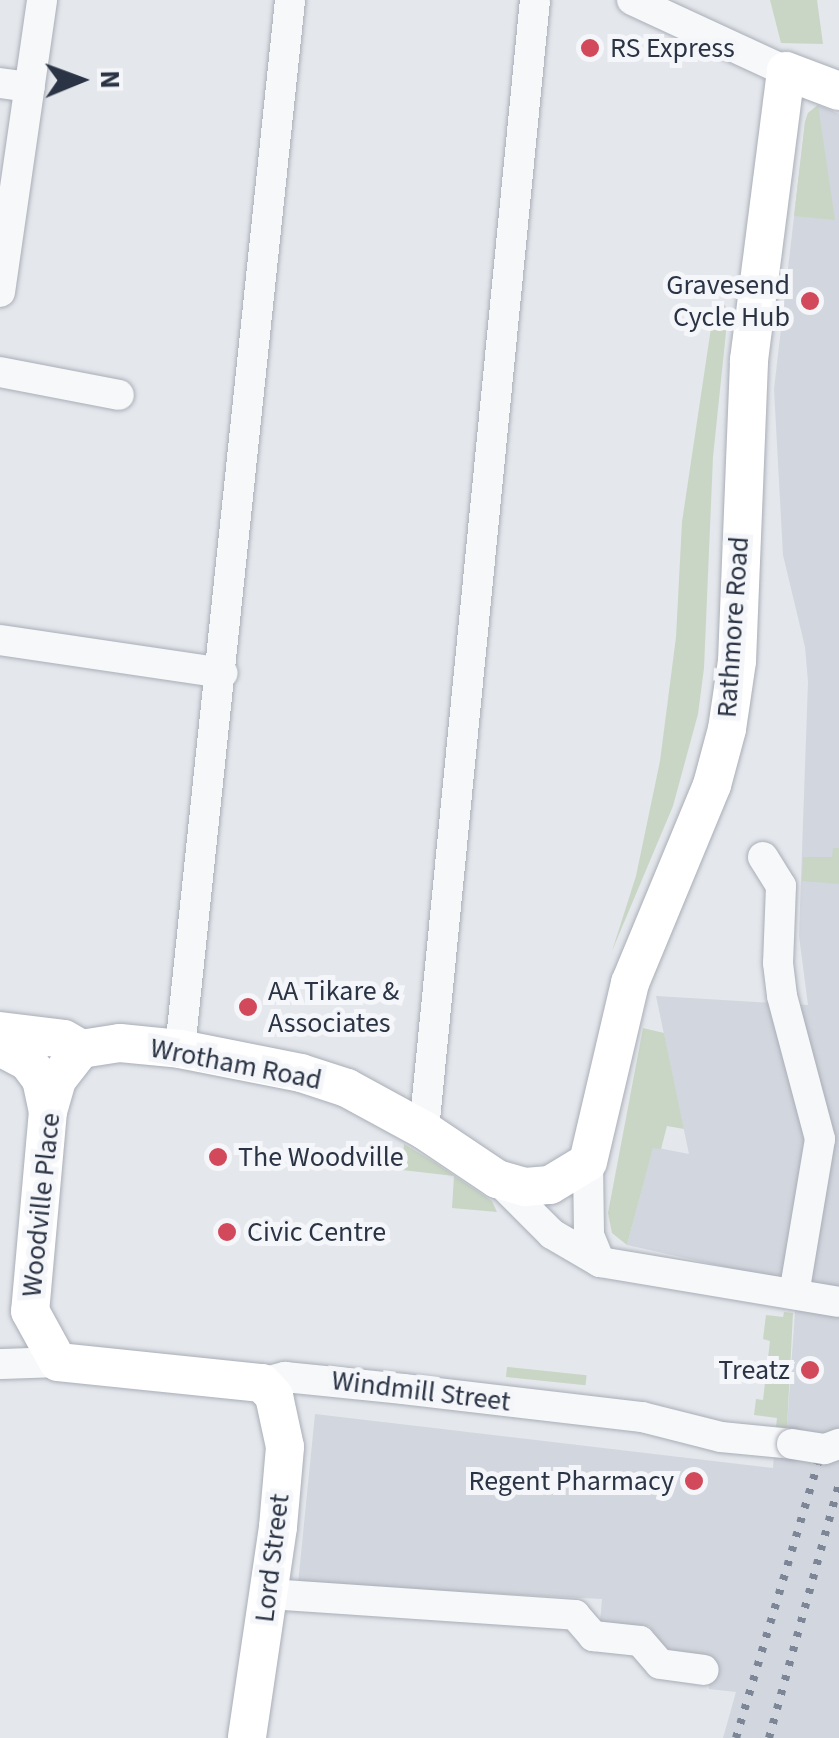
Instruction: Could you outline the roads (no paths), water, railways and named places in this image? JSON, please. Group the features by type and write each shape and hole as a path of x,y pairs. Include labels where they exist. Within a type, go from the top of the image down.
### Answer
{"main road":[{"path":"786,71 832,89"},
{"name":"Rathmore Road","path":"588,1162 630,982 712,785 727,729 737,661 749,360 786,71"},
{"name":"Wrotham Road","path":"0,1031 64,1039 81,1050 120,1043 180,1049 317,1078 348,1088 424,1130 497,1179"},
{"path":"0,1047 28,1062 40,1079 48,1111"},
{"name":"Woodville Place","path":"58,1362 30,1311 48,1111 57,1080 81,1050"},
{"path":"497,1179 525,1187 550,1185 588,1162"},
{"name":"Windmill Street","path":"58,1362 262,1383"},
{"name":"Lord Street","path":"247,1738 269,1594 285,1446 276,1401 262,1383"}],"street":[{"path":"0,292 15,85 42,0"},
{"path":"180,1049 223,673 290,0"},
{"path":"424,1130 535,0"},
{"path":"632,0 786,71"},
{"path":"0,372 119,395"},
{"path":"0,640 223,673"},
{"path":"600,1262 814,1298 820,1139 784,1010 778,963 782,886 763,857"},
{"name":"Rathmore Road","path":"588,1162 589,1235 600,1262"},
{"name":"Wrotham Road","path":"497,1179 552,1234 600,1262"},
{"name":"Windmill Street","path":"0,1364 58,1362"},
{"name":"Windmill Street","path":"262,1383 285,1377 404,1389 642,1417 721,1436 825,1449 839,1444"},
{"path":"269,1594 575,1615 594,1636 640,1641 659,1663 704,1670"}],"railway":[{"path":"736,1738 819,1460"},
{"path":"769,1738 839,1484"}],"place":[{"name":"RS Express","path":"590,48"},
{"name":"Gravesend Cycle Hub","path":"810,301"},
{"name":"AA Tikare & Associates","path":"248,1007"},
{"name":"The Woodville","path":"218,1157"},
{"name":"Civic Centre","path":"227,1232"},
{"name":"Treatz","path":"810,1370"},
{"name":"Regent Pharmacy","path":"694,1481"}]}
